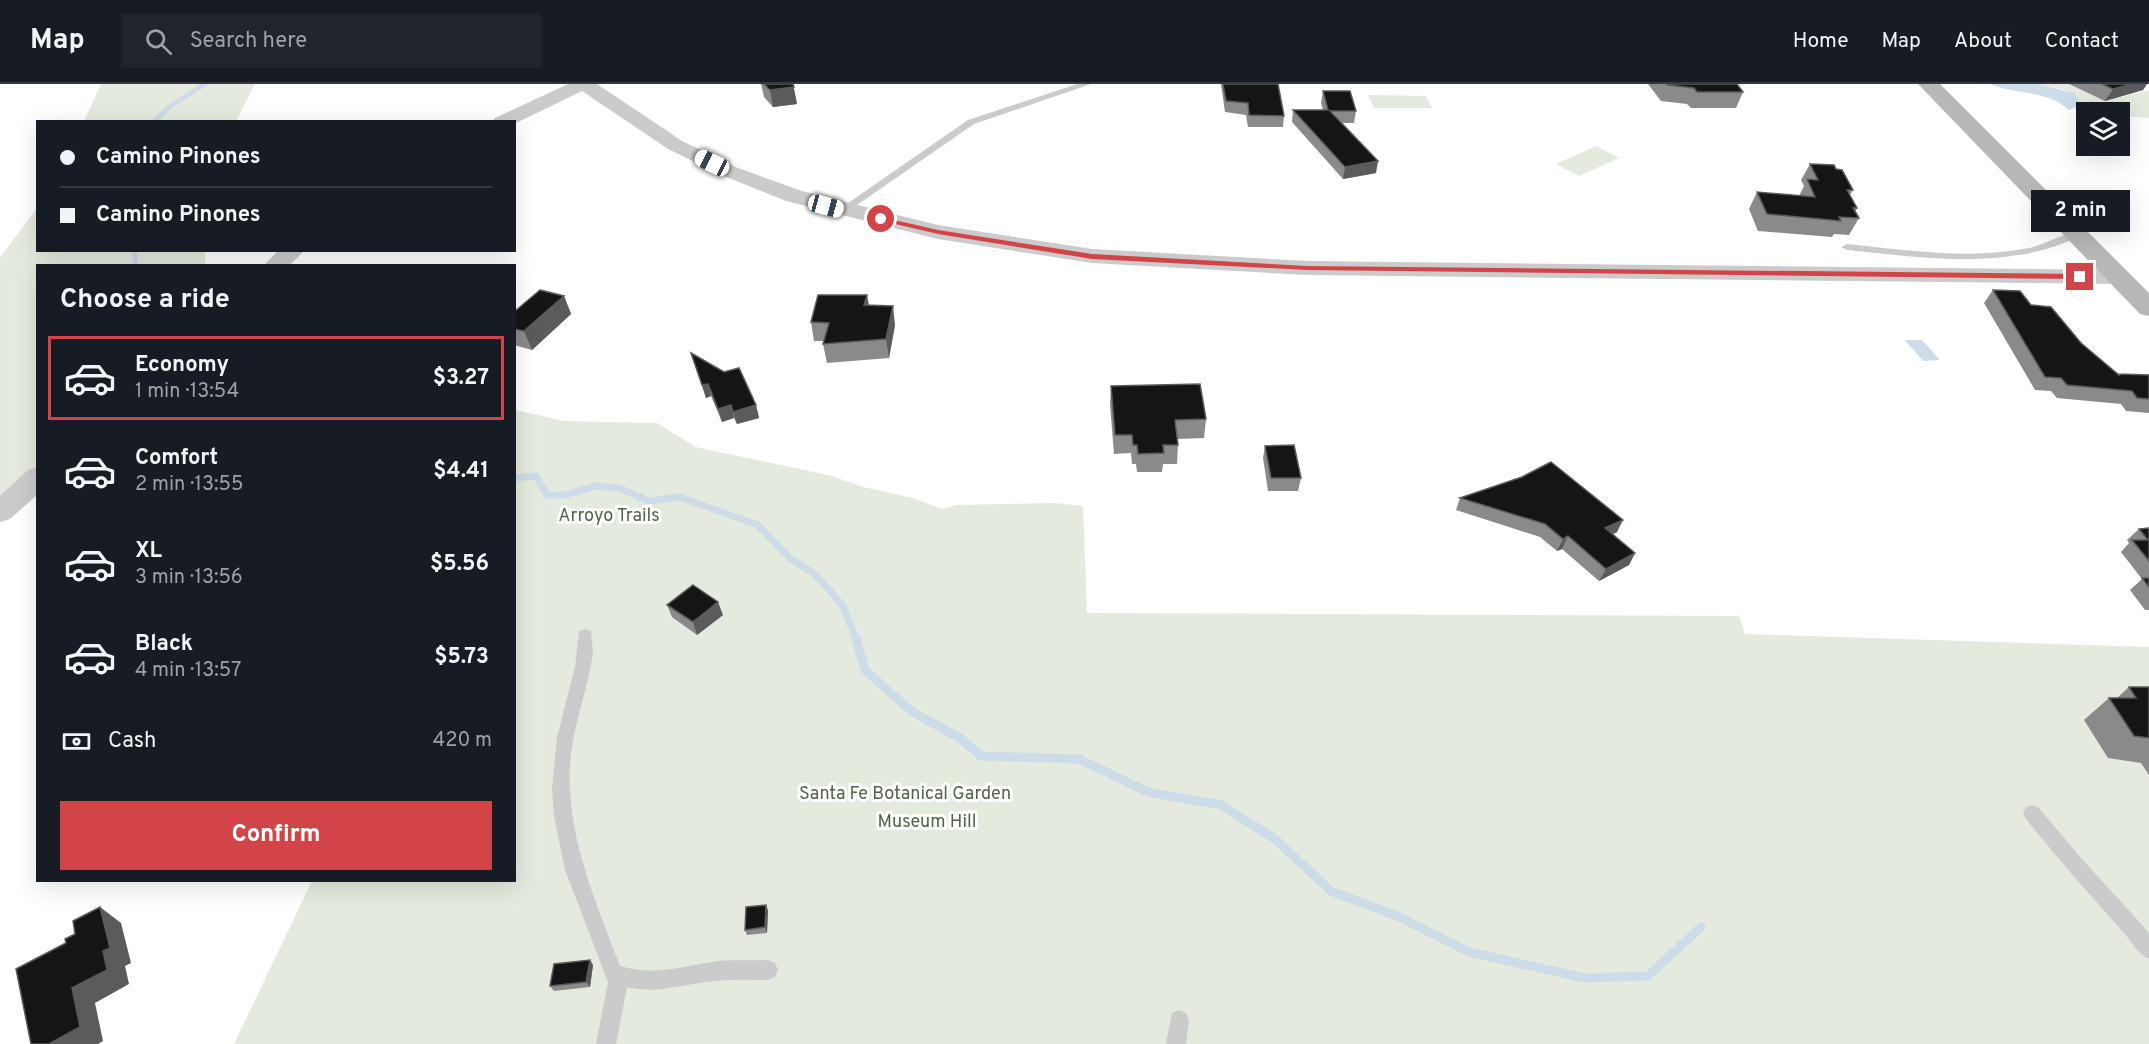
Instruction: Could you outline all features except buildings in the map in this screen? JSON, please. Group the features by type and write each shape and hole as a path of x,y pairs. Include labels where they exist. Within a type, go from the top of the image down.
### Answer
{"street":[{"path":"506,120 584,84 675,144 731,172 794,196 938,232 1092,256 1273,266 2119,277"},
{"path":"1928,84 2149,308"},
{"path":"276,264 292,252"},
{"path":"0,512 36,479"}],"lane":[{"path":"843,210 971,122 1086,84"},
{"path":"1847,247 1936,256 2027,253 2062,243 2077,234"},
{"path":"585,635 587,648 584,669 575,695 562,760 560,792 562,826 613,974 642,981 671,980 714,971 768,970"},
{"path":"2032,813 2149,950"},
{"path":"606,1044 619,975"},
{"path":"1176,1044 1179,1020"}],"green space":[{"path":"101,84 255,84 237,120 84,120"},
{"path":"2038,84 2069,84 2105,101 2149,90 2149,118 2130,117 2130,102 2076,102 2066,90"},
{"path":"1368,95 1426,96 1432,108 1374,108"},
{"path":"1596,146 1619,158 1579,176 1556,164"},
{"path":"36,209 36,252 205,252 205,264 36,264 36,468 0,500 0,258"},
{"name":"Museum Hill","path":"516,410 564,421 657,423 696,447 832,476 863,487 913,498 942,509 957,505 1054,503 1083,506 1087,613 1739,616 1745,634 2149,647 2149,1044 234,1044 312,882 516,882"}],"water":[{"path":"1991,84 2038,84 2074,93 2080,102 2076,102 2076,106 2069,110 2051,99"},
{"path":"1905,340 1922,340 1940,360 1923,361"}],"waterway":[{"path":"156,120 169,107 205,84"},
{"path":"135,252 135,264"},
{"path":"516,478 536,476 547,495 565,495 596,486 619,488 649,501 679,497 758,525 790,558 815,574 843,606 856,639"},
{"path":"856,638 865,670 911,711 960,738 981,756 1079,759 1148,792 1221,805 1275,839 1331,891 1397,916 1469,952 1584,978 1648,976 1701,927"}],"route":[{"path":"881,219 938,232 1092,256 1307,268 2080,277"}],"park label":[{"name":"Arroyo Trails","path":"609,516"},
{"name":"Santa Fe Botanical Garden","path":"905,794"}]}
